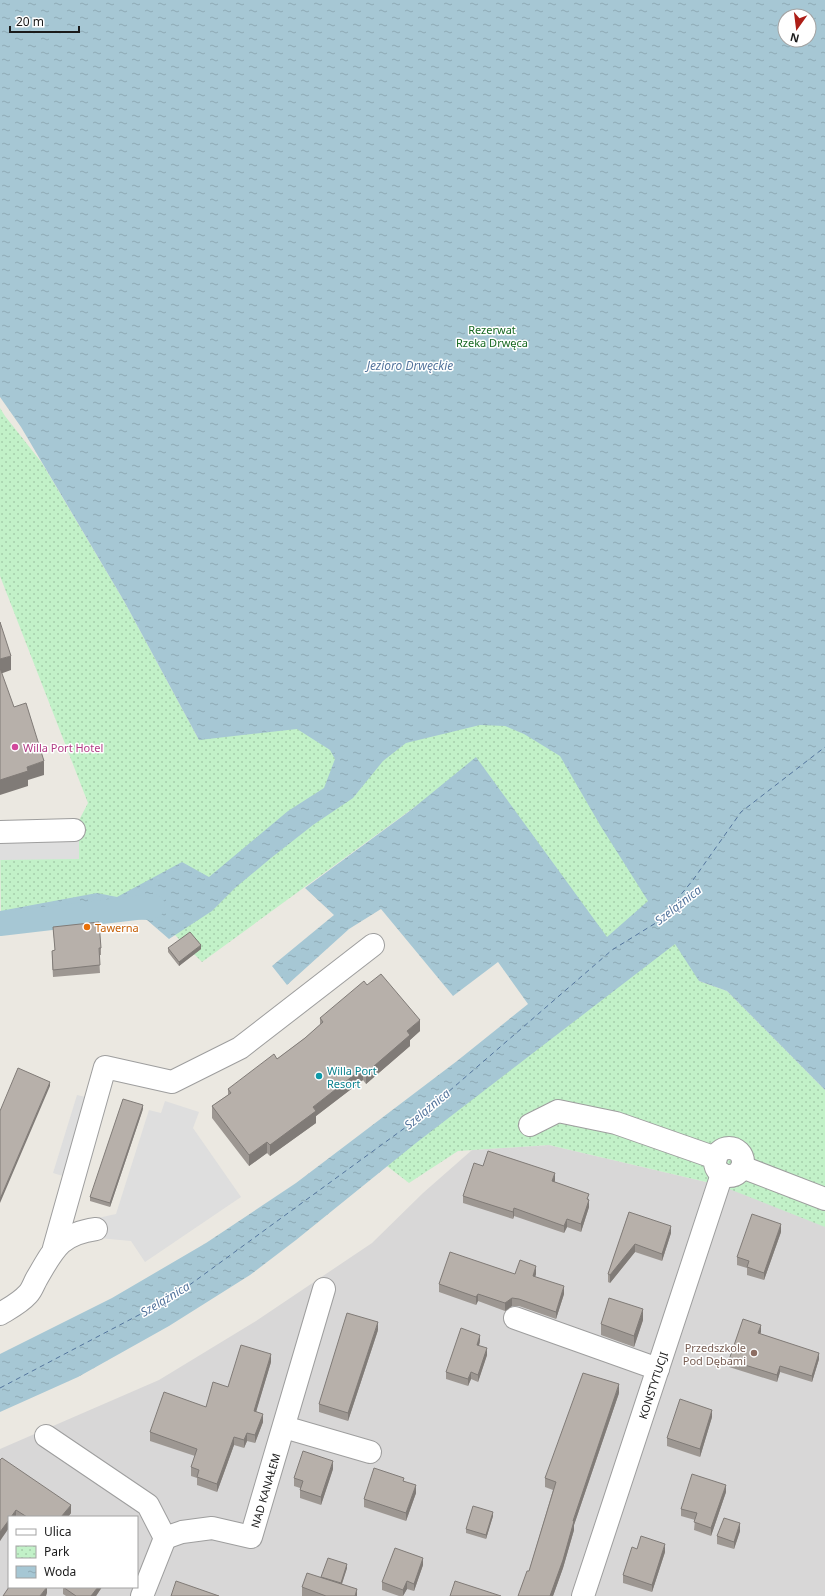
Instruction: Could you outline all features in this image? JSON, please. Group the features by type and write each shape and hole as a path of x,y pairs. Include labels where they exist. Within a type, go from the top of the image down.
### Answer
{"street":[{"path":"0,832 74,830"},
{"path":"0,1314 14,1306 29,1293 54,1248 105,1067 172,1082 240,1048 372,945"},
{"path":"530,1125 558,1111 616,1123 719,1166 726,1176 736,1174 742,1167 825,1200"},
{"name":"KONSTYTUCJI","path":"583,1596 658,1369 719,1166"},
{"path":"54,1248 74,1234 81,1231 96,1230"},
{"name":"NAD KANAŁEM","path":"165,1538 182,1532 212,1528 252,1537 324,1289"},
{"path":"515,1318 658,1369"},
{"path":"284,1427 370,1452"},
{"path":"46,1436 148,1505 165,1538 142,1596"}],"shaded area":[{"path":"0,841 79,841 79,859 0,860"},
{"path":"77,1095 90,1098 66,1177 53,1173"},
{"path":"165,1101 199,1112 193,1128 241,1197 145,1262 131,1241 98,1238 93,1219 116,1214 149,1110 161,1113"},
{"path":"549,1145 719,1185 825,1212 825,1596 0,1596 0,1449 159,1380 256,1321 372,1243 423,1193 472,1150"}],"green space":[{"name":"Jezioro Drwęckie","path":"0,0 825,0 699,981 727,991 825,1090 825,1227 719,1185 549,1145 458,1151 409,1183 370,1153 612,950 438,790 202,962 148,908 1,923 0,832 74,830 88,803 0,576 0,408 42,463 124,601 199,740"}],"water":[{"name":"Jezioro Drwęckie","path":"0,0 825,0 825,1090 727,991 699,981 675,944 416,1143 296,1240 250,1275 169,1326 78,1377 0,1412 0,1354 112,1298 206,1243 296,1183 457,1061 528,1004 498,962 453,996 381,909 349,929 287,985 272,966 334,915 305,888 411,810 476,757 607,937 648,901 600,825 560,756 524,734 505,726 480,725 406,743 383,761 353,798 313,825 271,858 235,888 212,911 169,939 147,920 121,918 119,906 45,914 0,930 0,911 97,893 117,897 182,862 209,877 288,811 324,788 335,759 330,750 297,729 199,740 124,601 21,427 0,397"}],"building":[{"path":"0,622 11,656 0,659"},
{"name":"Willa Port Hotel","path":"0,668 14,707 26,703 44,761 27,767 28,771 0,780"},
{"path":"99,922 101,948 99,948 100,965 53,970 52,951 55,950 53,927"},
{"path":"190,932 201,945 179,962 168,948"},
{"name":"Willa Port Resort","path":"381,974 420,1020 407,1031 410,1035 366,1073 363,1068 313,1107 316,1111 270,1145 267,1142 249,1155 212,1106 231,1093 228,1089 274,1054 277,1059 305,1038 323,1022 320,1018 364,981 367,985"},
{"path":"18,1068 50,1082 0,1199 0,1111"},
{"path":"123,1099 143,1105 110,1203 90,1197"},
{"path":"488,1151 555,1173 552,1181 589,1194 587,1199 589,1200 581,1224 567,1219 564,1226 514,1208 513,1212 463,1196 474,1163 483,1166"},
{"path":"629,1212 671,1226 662,1254 635,1244 610,1275 608,1274"},
{"path":"752,1214 781,1224 764,1273 747,1267 749,1261 737,1257"},
{"path":"450,1252 515,1274 520,1260 536,1266 533,1276 564,1286 556,1312 519,1299 512,1298 505,1303 478,1294 476,1297 439,1284"},
{"path":"609,1298 643,1309 634,1336 601,1324"},
{"path":"347,1313 378,1322 348,1413 319,1404"},
{"path":"743,1319 761,1325 758,1333 819,1353 812,1376 780,1366 777,1375 729,1360"},
{"path":"461,1328 480,1335 477,1345 487,1348 478,1375 471,1372 468,1379 446,1372"},
{"path":"241,1345 271,1354 254,1411 263,1414 255,1435 247,1433 244,1440 234,1437 217,1484 197,1477 199,1470 191,1467 197,1449 150,1432 164,1392 206,1407 213,1382 228,1387"},
{"path":"583,1373 619,1384 573,1521 563,1560 550,1596 518,1596 527,1571 529,1571 556,1482 545,1478"},
{"path":"680,1399 712,1410 700,1449 667,1438"},
{"path":"303,1451 333,1461 321,1497 300,1490 303,1481 294,1478"},
{"path":"2,1458 71,1505 62,1516 25,1516 16,1510 12,1516 8,1516 8,1521 0,1532 0,1460"},
{"path":"374,1468 404,1478 403,1481 416,1485 406,1513 364,1499"},
{"path":"692,1474 726,1485 711,1528 694,1522 697,1513 681,1509"},
{"path":"473,1506 493,1512 486,1535 466,1529"},
{"path":"724,1518 740,1523 734,1542 717,1536"},
{"path":"641,1536 665,1544 652,1585 623,1575 632,1547 637,1549"},
{"path":"395,1548 423,1558 414,1584 407,1581 403,1590 382,1582"},
{"path":"328,1558 347,1564 341,1583 321,1577"},
{"path":"307,1573 357,1589 355,1596 326,1596 302,1587"},
{"path":"176,1581 219,1596 171,1596"},
{"path":"455,1581 501,1596 450,1596"},
{"path":"8,1588 46,1588 40,1596 3,1596"},
{"path":"64,1588 97,1588 91,1596 76,1596"}],"waterway":[{"path":"0,924 153,906"}],"ferry route":[{"path":"0,1388 173,1297 417,1119 612,950 659,921 693,880 741,812 825,747"}],"place":[{"name":"Willa Port Hotel","path":"15,747"},
{"name":"Tawerna","path":"87,927"},
{"name":"Willa Port Resort","path":"319,1076"},
{"name":"Przedszkole Pod Dębami","path":"754,1353"}],"park label":[{"name":"Rezerwat Rzeka Drwęca","path":"492,335"}],"water label":[{"name":"Szelążnica","path":"678,905"},
{"name":"Szelążnica","path":"427,1109"},
{"name":"Szelążnica","path":"165,1299"}]}
